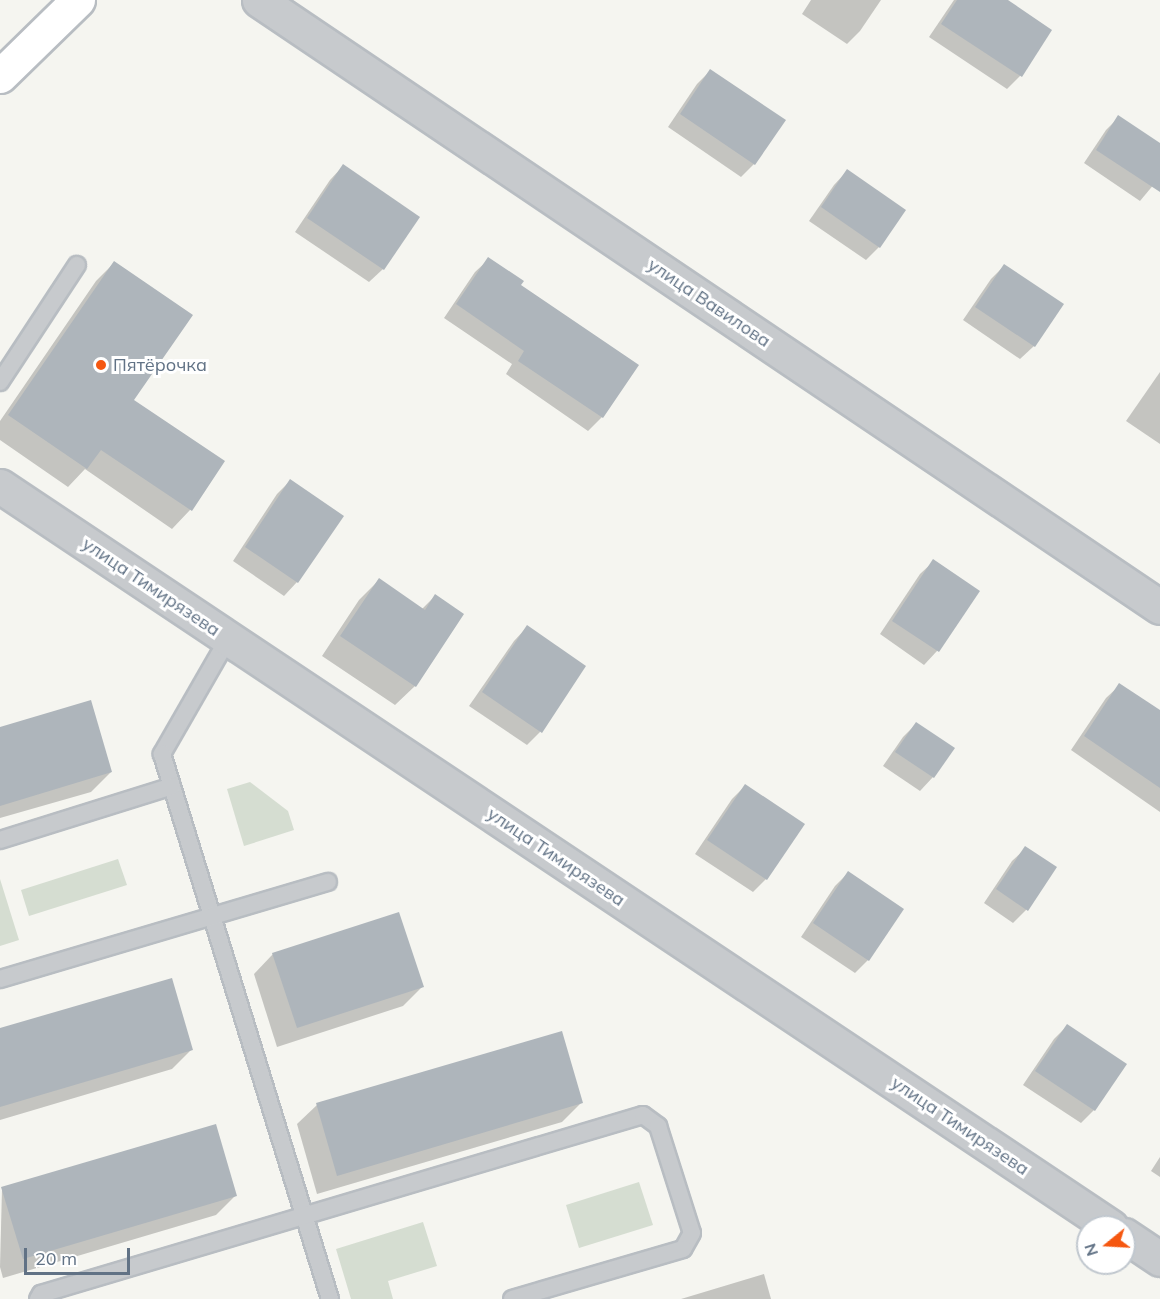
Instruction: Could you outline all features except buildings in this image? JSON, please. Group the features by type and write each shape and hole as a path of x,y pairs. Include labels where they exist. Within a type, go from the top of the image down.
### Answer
{"main road":[{"path":"0,76 78,0"}],"street":[{"name":"улица Вавилова","path":"259,0 1160,607"},
{"name":"улица Тимирязева","path":"0,486 1094,1215"},
{"path":"1136,1243 1160,1259"}],"lane":[{"path":"0,382 77,265"},
{"path":"228,639 162,754 330,1299"},
{"path":"0,840 172,786"},
{"path":"0,979 328,882"},
{"path":"38,1299 41,1294 643,1115 658,1126 692,1233 683,1249 512,1299"}],"shaded area":[{"path":"250,782 288,811 294,830 244,846 227,789"},
{"path":"118,859 127,885 29,916 21,890"},
{"path":"0,879 19,940 0,946"},
{"path":"639,1182 653,1225 579,1248 566,1205"},
{"path":"423,1222 437,1266 388,1281 393,1299 351,1299 336,1249"}],"place":[{"name":"Пятёрочка","path":"101,365"}]}
